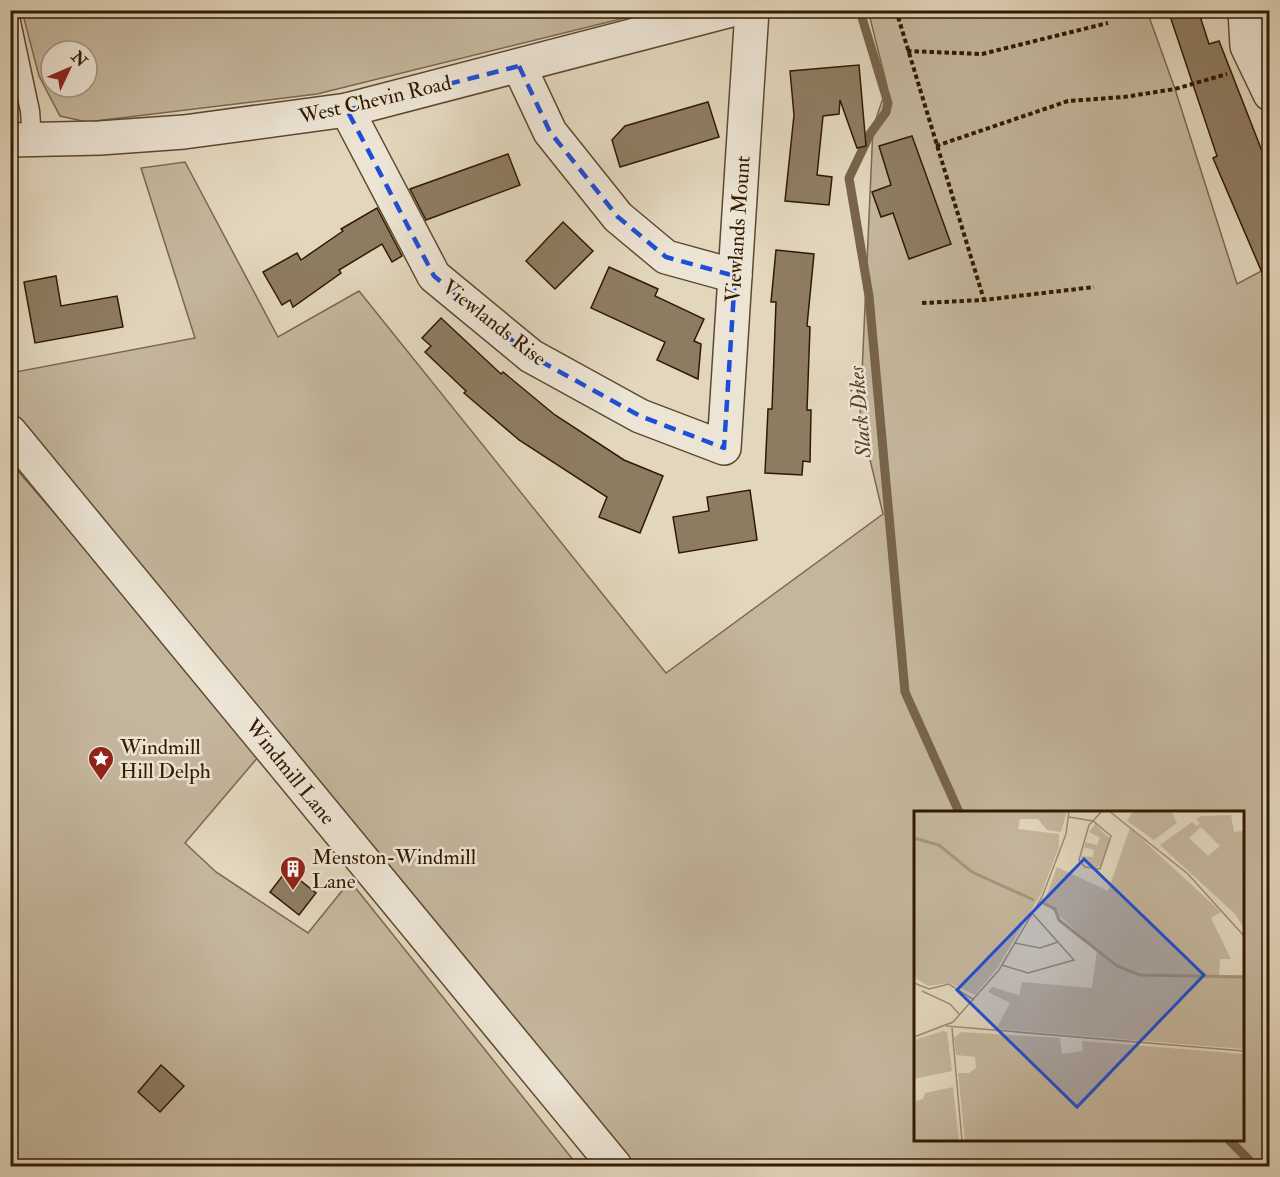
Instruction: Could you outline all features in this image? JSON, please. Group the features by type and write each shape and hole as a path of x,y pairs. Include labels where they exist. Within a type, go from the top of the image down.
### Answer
{"street":[{"name":"West Chevin Road","path":"21,139 100,138 184,132 347,110 731,10"},
{"name":"Viewlands Mount","path":"724,448 752,10"},
{"path":"1245,10 1247,46 1263,80"},
{"path":"519,66 550,132 618,216 666,256 735,276"},
{"name":"Viewlands Rise","path":"347,110 435,276 531,356 640,416 724,448"},
{"name":"Windmill Lane","path":"10,432 615,1167"}],"lane":[{"path":"10,17 30,111 21,139"}],"path":[{"path":"896,10 984,300"},
{"path":"907,51 982,54 1108,23"},
{"path":"936,146 1068,101 1124,97 1263,80"},
{"path":"922,303 984,300 1094,287"}],"highlighted area":[{"path":"519,66 550,132 618,217 666,257 735,276 724,448 640,416 531,356 434,276 347,110"}],"shaded area":[{"path":"878,10 1147,11 1175,89 1237,284 1269,267 1269,1166 632,1166 11,413 10,373 195,338 141,168 185,162 278,337 359,291 666,673 883,514 860,418 873,128 887,86 869,14"},
{"path":"22,11 653,11 317,94 87,122 60,116 51,99 99,99 99,39 39,39 39,76"},
{"path":"1261,11 1269,11 1269,67 1262,49"},
{"path":"10,462 129,599 259,756 185,843 216,872 308,933 350,881 578,1166 11,1166"}],"building":[{"path":"1168,10 1198,10 1209,44 1219,41 1269,169 1269,289 1213,158 1217,156"},
{"path":"859,65 866,146 857,148 840,100 839,114 823,116 817,175 832,177 829,205 785,201 794,115 790,71"},
{"path":"708,102 719,137 620,167 612,140 625,126"},
{"path":"912,136 951,244 909,259 893,213 881,217 872,192 891,185 879,146"},
{"path":"508,154 520,185 426,220 410,189"},
{"path":"377,208 402,256 392,262 382,244 339,270 341,273 293,307 290,300 282,305 263,272 297,253 301,260 343,231 341,229"},
{"path":"563,222 593,251 555,289 526,261"},
{"path":"776,250 814,254 807,326 810,327 807,410 811,410 810,462 803,461 802,475 765,473 768,409 772,409 776,302 771,302"},
{"path":"609,267 658,289 655,296 704,319 694,341 701,344 698,379 657,360 665,342 591,308"},
{"path":"56,276 61,306 117,296 123,327 35,343 24,282"},
{"path":"441,318 501,374 503,372 555,415 624,460 663,476 640,533 599,517 607,497 519,440 464,393 466,391 425,352 431,346 422,338"},
{"path":"750,490 757,540 679,553 673,517 709,511 707,497"},
{"name":"Menston-Windmill Lane","path":"287,870 316,893 299,915 270,892"},
{"path":"161,1065 184,1086 160,1112 138,1092"}],"waterway":[{"name":"Slack Dikes","path":"860,11 888,103 886,112 870,134 849,178 869,296 905,692 959,811"},
{"name":"Slack Dikes","path":"1230,1141 1255,1166"}],"place":[{"name":"Windmill Hill Delph","path":"101,782"},
{"name":"Menston-Windmill Lane","path":"293,892"}]}
